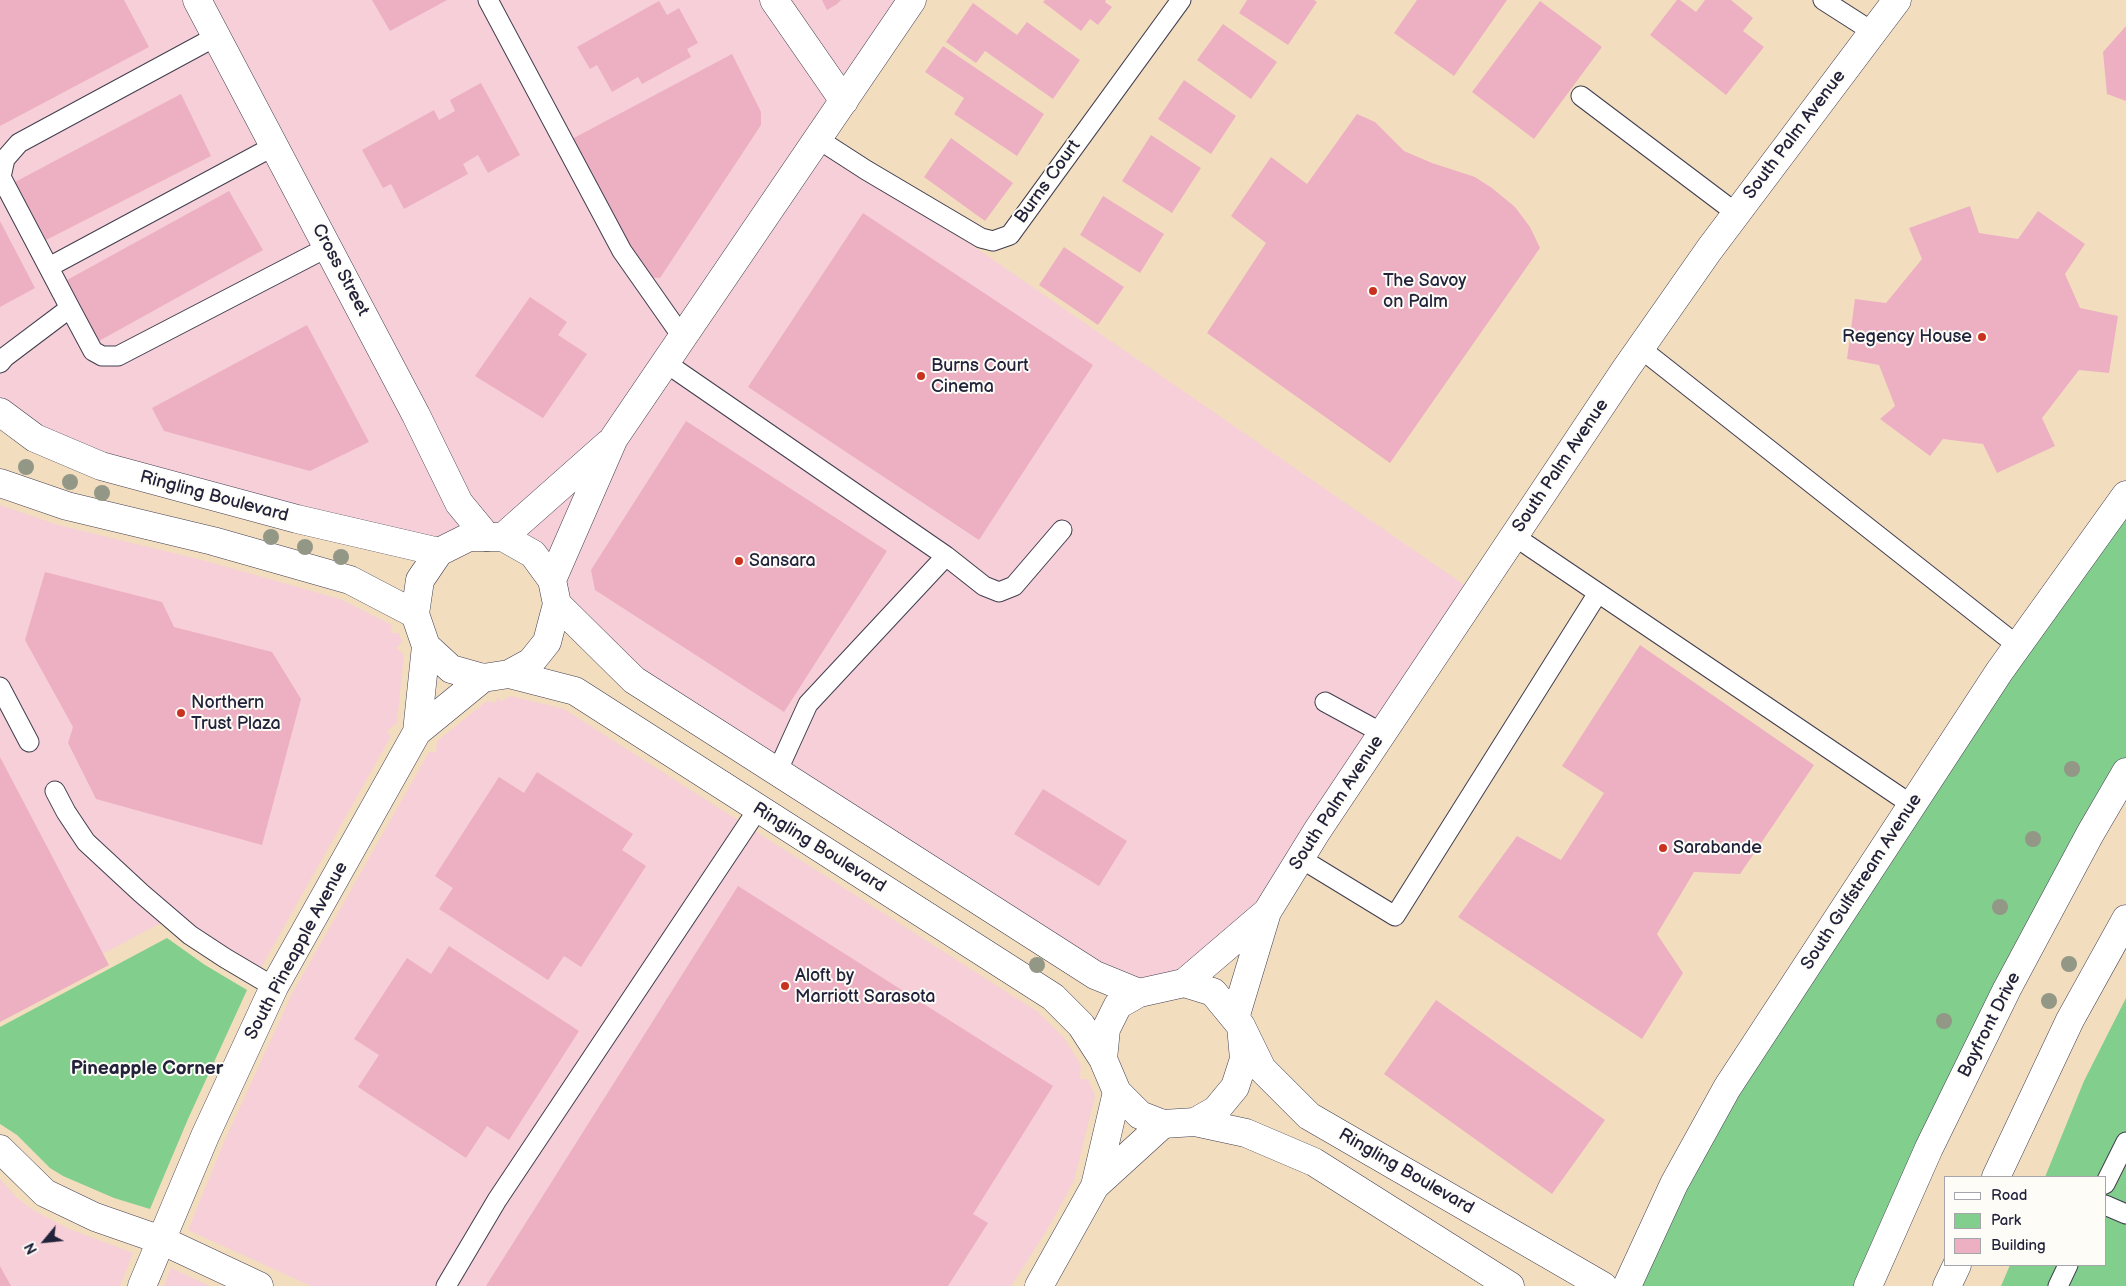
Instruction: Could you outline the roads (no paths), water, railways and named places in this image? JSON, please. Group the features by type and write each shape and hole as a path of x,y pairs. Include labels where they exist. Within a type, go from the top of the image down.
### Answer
{"street":[{"name":"Cross Street","path":"198,0 416,415 459,503 495,537"},
{"path":"774,0 844,101"},
{"path":"912,0 614,438 495,537 533,554 554,592 634,680 1095,975 1139,992"},
{"name":"South Palm Avenue","path":"1238,1022 1267,912 1300,858 1640,348 1736,213 1897,0"},
{"name":"Ringling Boulevard","path":"0,412 35,438 101,466 297,519 439,552"},
{"name":"South Pineapple Avenue","path":"417,732 496,676 531,662 547,642 554,592 614,438"},
{"path":"0,483 67,506 214,541 350,580 415,614"},
{"name":"South Gulfstream Avenue","path":"1627,1286 1674,1184 1727,1088 2018,646 2126,495"},
{"name":"South Pineapple Avenue","path":"142,1286 205,1136 274,987 417,732 426,646 415,614 420,580 439,552 469,537 495,537"},
{"name":"South Pineapple Avenue","path":"426,646 451,669 496,676"},
{"name":"Ringling Boulevard","path":"496,676 575,691 1053,997 1081,1025 1103,1059 1117,1092 1140,1115 1162,1124 1195,1122 1246,1133 1314,1162 1510,1286"},
{"name":"Bayfront Drive","path":"1868,1286 1929,1148 2007,988 2090,834 2126,772"},
{"name":"South Palm Avenue","path":"1184,982 1267,912"},
{"path":"1996,1176 2070,1020 2126,919"},
{"name":"Ringling Boulevard","path":"1103,1059 1106,1029 1118,1006 1139,992 1184,982 1213,992 1238,1022 1262,1068 1309,1116 1603,1286"},
{"name":"Ringling Boulevard","path":"1195,1122 1216,1110 1236,1088 1244,1059 1238,1022"},
{"path":"1040,1286 1094,1186 1117,1092"},
{"path":"1094,1186 1162,1124"},
{"path":"0,1149 45,1193 95,1217 161,1240 259,1286"},
{"path":"1947,1286 1957,1266"}],"lane":[{"path":"488,0 622,251 683,338"},
{"name":"Burns Court","path":"818,139 866,170 981,238 993,241 1010,235 1181,0"},
{"path":"1823,0 1873,32"},
{"path":"216,36 19,143 9,152 2,168 1,177 70,308 93,351 102,356 118,356 328,247"},
{"path":"1581,96 1736,213"},
{"path":"49,267 274,146"},
{"path":"0,362 70,308"},
{"path":"1640,348 2018,646"},
{"path":"666,363 946,556 984,586 999,592 1014,586 1062,530"},
{"path":"1514,536 1912,805"},
{"path":"777,772 808,704 946,556"},
{"path":"1300,858 1395,916 1598,592"},
{"path":"0,687 29,742"},
{"path":"1326,702 1382,733"},
{"path":"55,791 66,812 86,842 134,887 190,935 274,987"},
{"path":"446,1286 497,1200 758,809"},
{"path":"2106,1182 2126,1142"},
{"path":"2106,1205 2126,1214"},
{"path":"2058,1286 2068,1266"}],"place":[{"name":"The Savoy on Palm","path":"1373,291"},
{"name":"Regency House","path":"1982,337"},
{"name":"Burns Court Cinema","path":"921,376"},
{"name":"Sansara","path":"739,561"},
{"name":"Northern Trust Plaza","path":"181,713"},
{"name":"Sarabande","path":"1663,848"},
{"name":"Aloft by Marriott Sarasota","path":"785,986"}],"district":[{"name":"Pineapple Corner","path":"147,1069"}]}
